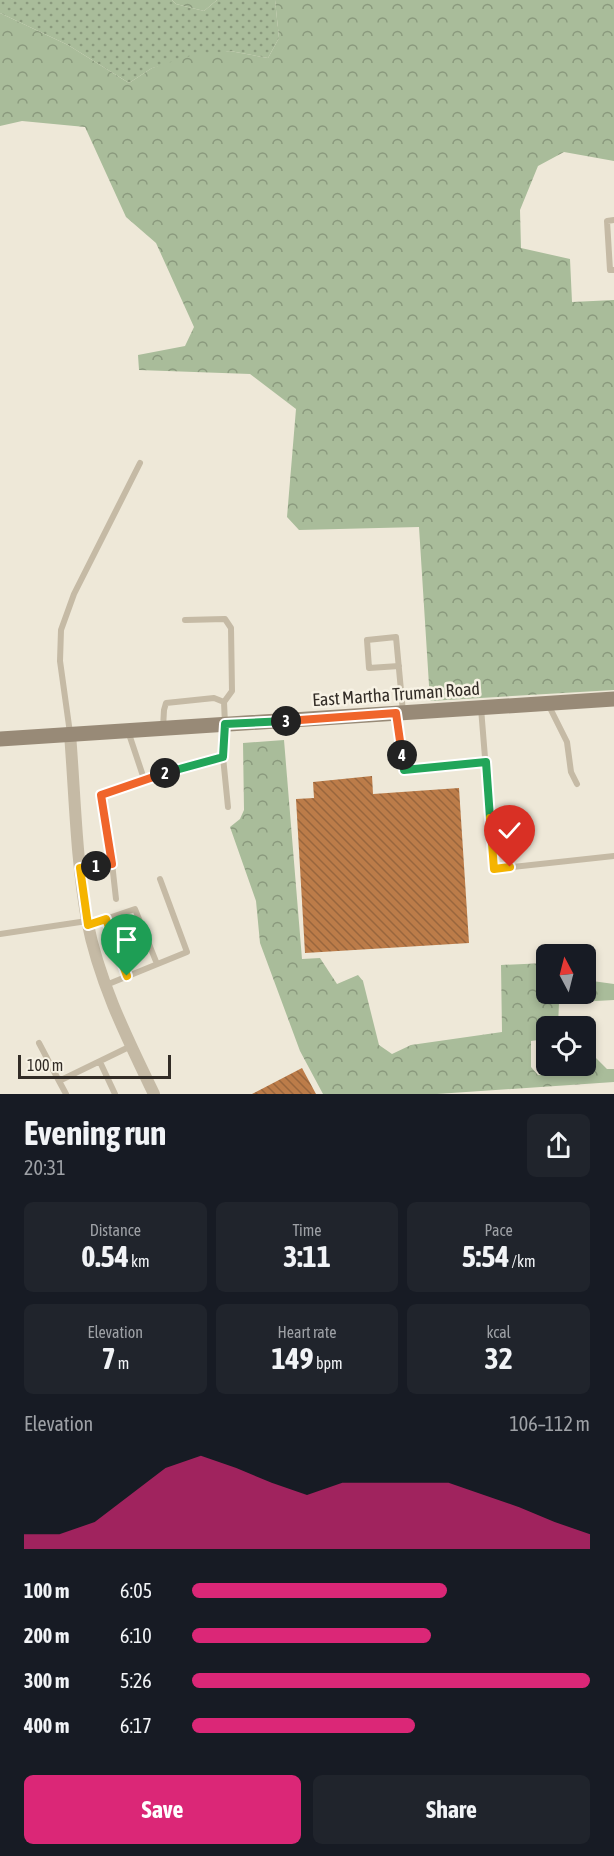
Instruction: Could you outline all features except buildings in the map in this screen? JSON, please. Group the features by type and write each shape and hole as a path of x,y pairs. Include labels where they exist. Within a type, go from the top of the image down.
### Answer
{"main road":[{"name":"East Martha Truman Road","path":"0,739 614,699"}],"street":[{"path":"70,734 76,841 88,923 115,1014 154,1094"}],"lane":[{"path":"614,220 607,221 610,270 614,270"},
{"path":"70,734 60,661 61,630 74,594 140,463"},
{"path":"185,620 225,619 231,628 232,691 224,702 223,757 228,807"},
{"path":"399,666 369,668 367,640 396,638 399,666 404,770 486,762"},
{"path":"163,728 166,704 214,698 224,702"},
{"path":"548,703 567,742 571,772 577,784"},
{"path":"481,708 494,869 614,856"},
{"path":"128,730 144,779"},
{"path":"116,899 101,795 144,779 223,757"},
{"path":"80,868 112,864"},
{"path":"106,985 187,952 160,879"},
{"path":"0,934 88,923 135,909 157,964"},
{"path":"106,919 127,976"},
{"path":"39,1043 66,1094"},
{"path":"59,1081 131,1046"},
{"path":"100,1062 115,1094"}],"green space":[{"path":"0,0 172,0 176,4 204,11 217,0 275,0 279,38 268,58 230,51 152,68 129,83 68,45 0,13"},
{"path":"172,0 217,0 204,11 176,4"},
{"path":"275,0 614,0 614,161 564,152 538,166 520,210 521,248 570,259 572,302 614,300 614,690 430,701 419,527 299,530 287,517 296,409 250,374 139,370 138,355 185,346 194,327 156,243 126,217 85,127 22,121 0,126 0,13 68,45 129,83 152,68 190,56 230,51 268,58 279,38"},
{"path":"284,740 302,959 320,958 337,984 358,975 363,981 379,1045 392,1054 411,1045 502,1032 501,965 536,963 536,1004 559,1004 558,1016 536,1016 536,1040 531,1041 531,1067 536,1076 596,1076 596,1058 607,1069 614,1069 614,1082 437,1094 323,1094 300,1051 260,943 256,901 230,827 240,819 244,810 243,743"},
{"path":"596,982 614,984 614,1000 596,1001"}],"route":[{"path":"127,976 106,919 88,925 87,921 80,868 112,864 101,795 144,779 223,757 225,724 396,713 404,770 486,762 494,869 510,867"}]}
